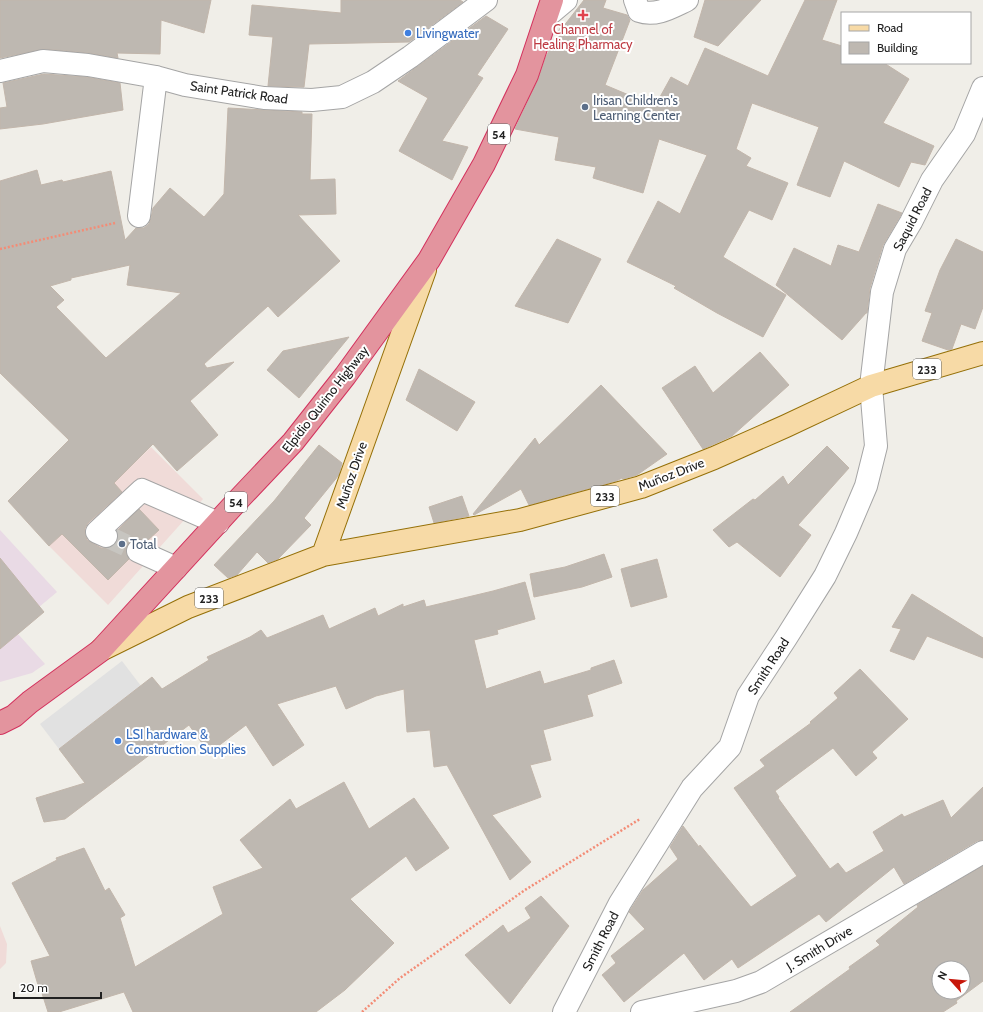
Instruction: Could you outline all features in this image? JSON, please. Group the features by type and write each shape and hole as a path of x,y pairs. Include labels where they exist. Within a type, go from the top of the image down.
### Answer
{"highway":[{"name":"Elpidio Quirino Highway","path":"0,723 14,716 30,702 100,651 293,442 346,376 429,260 484,164 527,75 549,8"}],"main road":[{"name":"Muñoz Drive","path":"323,555 429,260"},
{"name":"Muñoz Drive","path":"100,651 188,606 323,555 520,520 641,487 714,458 871,386 983,353"}],"street":[{"name":"Saint Patrick Road","path":"0,70 44,61 88,65 185,85 264,98 312,100 342,97 379,78 410,57 486,0"},
{"path":"549,8 566,0"},
{"path":"635,0 639,11 645,13 659,12 687,0"},
{"path":"139,216 156,78"},
{"name":"Saquid Road","path":"871,386 882,292 895,249 911,222 932,180 964,134 983,88"},
{"name":"Smith Road","path":"564,1012 620,903 692,788 730,746 748,696 825,576 846,533 866,486 876,446 871,386"},
{"path":"106,536 97,532 142,490 218,523"},
{"path":"138,551 176,568"},
{"name":"J. Smith Drive","path":"642,1012 736,990 761,982 983,852"}],"path":[{"path":"0,249 139,216"},
{"path":"362,1012 400,978 525,890 644,817"}],"shaded area":[{"path":"151,447 203,499 108,605 49,546"},
{"path":"0,530 57,592 39,607 44,612 18,634 45,664 32,673 0,682"},
{"path":"122,661 141,686 59,749 40,724"},
{"path":"0,926 7,944 6,963 0,969"}],"building":[{"path":"0,0 211,0 204,33 161,20 160,54 117,53 118,58 89,53 44,49 0,58"},
{"path":"341,0 460,0 463,2 409,42 309,44 304,87 268,86 273,37 249,35 252,5 341,13"},
{"path":"584,0 606,0 603,8 627,15 630,20 605,85 655,106 671,77 688,86 705,48 768,76 805,0 837,0 822,40 841,46 841,64 886,64 909,79 883,123 934,146 925,165 911,162 899,187 844,161 830,197 797,185 819,127 752,103 736,149 751,158 746,166 788,183 772,220 749,210 723,257 786,295 763,337 674,288 676,286 627,262 658,201 680,214 707,155 659,139 643,193 593,178 596,167 555,160 559,137 515,129 538,80 546,57 561,26 563,27"},
{"path":"705,0 761,0 718,46 694,37"},
{"path":"486,16 508,29 477,75 483,78 442,141 468,147 452,180 399,151 428,98 398,81"},
{"path":"44,74 86,77 120,83 123,110 43,124 0,129 0,108 7,107 3,83"},
{"path":"228,108 302,112 302,114 312,114 310,180 335,179 336,214 298,215 340,261 278,317 268,306 204,364 207,368 234,362 190,401 218,435 177,471 153,444 114,483 122,492 88,523 85,528 87,540 101,548 113,546 118,541 117,531 139,509 159,530 147,541 137,539 130,541 126,552 129,559 108,580 62,534 49,546 8,501 69,440 0,373 0,181 37,170 41,185 62,180 63,182 111,171 125,240 136,228 144,228 149,224 153,208 170,188 204,217 224,194","holes":["130,265 127,285 181,293 106,358 56,307 64,300 50,286 71,280 71,278"]},
{"path":"878,204 902,213 883,245 870,288 867,313 842,340 776,285 794,248 831,266 838,245 859,252"},
{"path":"557,239 601,259 568,323 515,306"},
{"path":"956,239 983,252 983,307 975,329 961,324 952,349 948,350 922,341 932,313 925,311 940,270"},
{"path":"349,337 299,398 267,370 283,351"},
{"path":"760,352 789,385 732,436 703,449 662,388 695,366 713,393"},
{"path":"419,369 475,402 457,431 406,400"},
{"path":"601,385 667,454 637,475 529,505 521,489 474,515 473,514 535,438 539,445"},
{"path":"319,445 342,463 339,475 304,518 311,525 278,559 268,563 257,552 237,575 228,578 214,565 274,501"},
{"path":"827,446 849,468 798,525 811,535 780,577 737,542 729,547 713,530 753,499 755,500 783,476 788,485"},
{"path":"462,496 469,516 434,523 429,507"},
{"path":"604,554 612,577 582,587 534,597 530,574 565,567"},
{"path":"0,558 44,612 0,649"},
{"path":"657,559 667,597 631,607 621,569"},
{"path":"525,582 535,619 497,630 498,634 474,640 486,689 540,671 544,684 591,670 591,668 614,660 622,683 587,695 593,716 543,730 551,760 530,765 541,797 492,815 531,862 510,880 447,765 434,767 430,730 407,732 404,689 376,696 346,709 336,686 277,704 304,745 273,766 246,725 209,753 189,725 65,819 44,822 36,798 85,783 59,749 152,677 162,689 209,660 207,657 250,637 261,630 267,638 323,615 329,629 375,608 378,616 403,604 403,607 424,600 426,607"},
{"path":"912,594 983,638 983,658 927,636 914,660 890,651 901,629 892,627"},
{"path":"860,669 908,719 872,752 877,758 856,776 833,748 775,791 779,797 778,798 830,869 838,863 846,873 884,851 873,832 902,814 904,817 943,800 951,818 983,787 983,840 977,841 904,884 894,867 826,922 819,914 738,968 732,959 704,980 684,953 624,1002 602,975 616,963 611,956 645,929 629,912 643,890 678,859 670,847 683,826 699,847 700,845 751,907 797,876 734,788 765,766 760,760 811,723 810,722 838,698 834,693"},
{"path":"344,782 369,829 414,798 449,848 416,871 406,856 350,899 394,943 345,990 316,1012 133,1012 124,992 59,1012 48,1012 31,961 50,956 12,883 57,860 56,858 84,848 105,891 109,888 125,915 120,918 135,967 223,914 213,887 263,868 240,840 290,799 296,809"},
{"path":"983,866 983,981 971,990 971,960 931,960 931,1000 957,1000 956,1001 957,1003 943,1012 790,1012 850,969 849,967 880,945 876,941 918,907 917,905"},
{"path":"541,896 569,926 510,1004 465,955 503,925 508,933 531,918 525,908"}],"tunnel":[{"path":"106,536 138,551"}],"place":[{"name":"Channel of Healing Pharmacy","path":"583,15"},
{"name":"Livingwater","path":"408,33"},
{"name":"Irisan Children's Learning Center","path":"585,107"},
{"name":"Total","path":"122,544"},
{"name":"LSI hardware & Construction Supplies","path":"118,741"}]}
